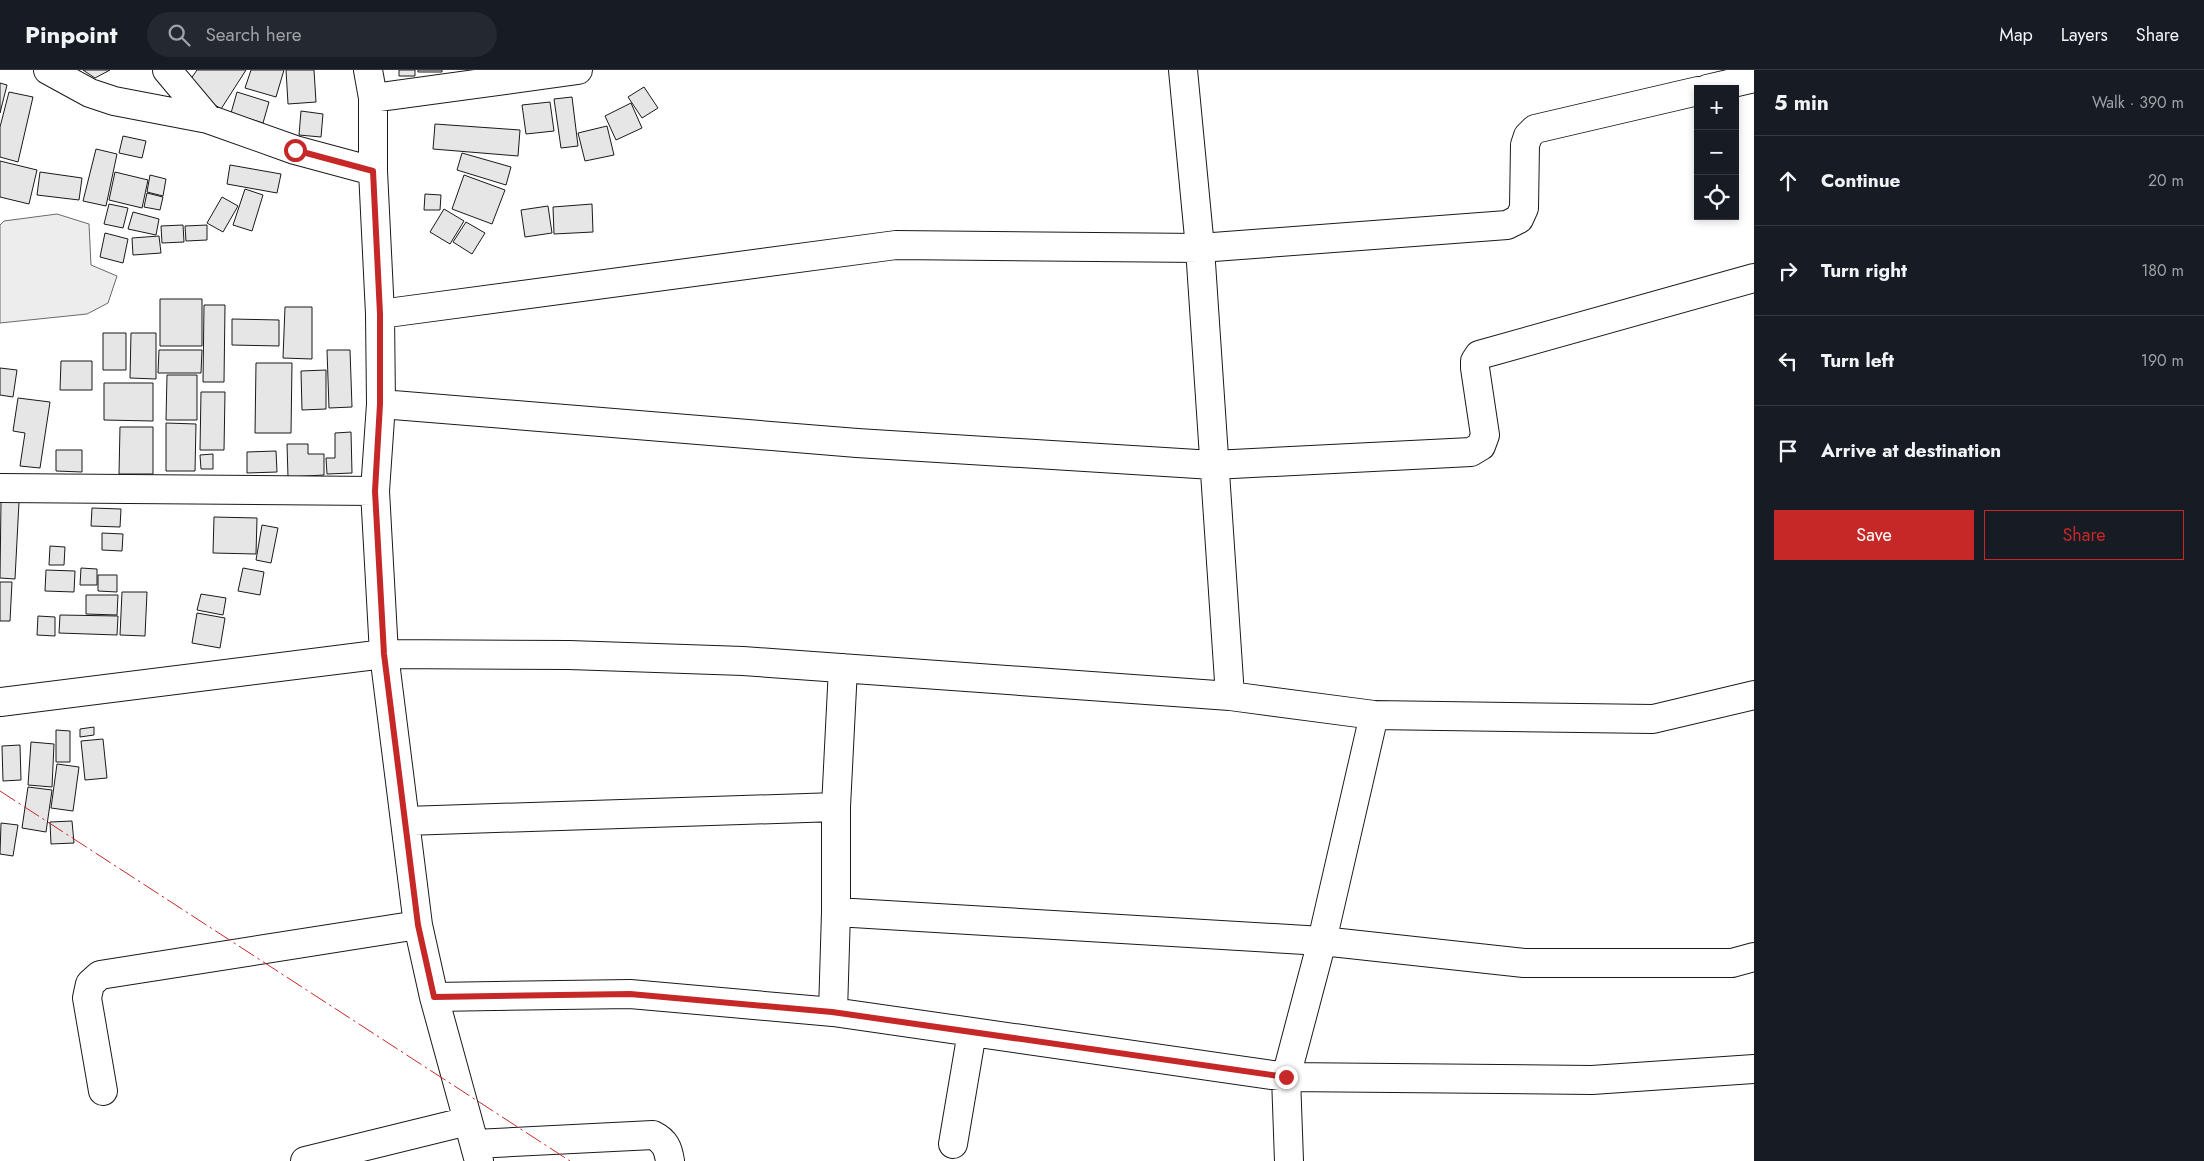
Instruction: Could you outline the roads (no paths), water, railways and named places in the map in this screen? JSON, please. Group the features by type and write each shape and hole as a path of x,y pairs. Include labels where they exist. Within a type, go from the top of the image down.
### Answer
{"street":[{"path":"48,70 90,93 114,101 208,119 295,150 373,171"},
{"path":"167,70 208,119"},
{"path":"368,70 373,98 373,171 380,314 380,404 375,491 384,654 418,925 434,997 474,1142"},
{"path":"373,98 578,70"},
{"path":"1183,70 1200,248 1213,465 1230,696"},
{"path":"1724,85 1754,78"},
{"path":"380,314 896,245 1200,248 1507,225 1519,219 1524,208 1525,144 1528,136 1535,129 1694,92"},
{"path":"380,404 856,443 1213,465 1471,452 1481,446 1485,436 1475,368 1475,361 1479,355 1754,278"},
{"path":"0,488 375,491"},
{"path":"0,702 384,654 569,655 844,668 1068,686 1230,696 1374,715 1653,719 1754,695"},
{"path":"832,1012 836,912 836,807 844,668"},
{"path":"1289,1161 1286,1077 1322,941 1374,715"},
{"path":"406,821 836,807"},
{"path":"836,912 1322,941 1524,963 1732,962 1754,957"},
{"path":"102,1091 87,998 90,984 100,975 418,925"},
{"path":"434,997 630,994 832,1012 1286,1077 1592,1080 1754,1069"},
{"path":"952,1144 972,1032"},
{"path":"305,1161 474,1142 653,1135 662,1140 668,1148 670,1161"}]}
